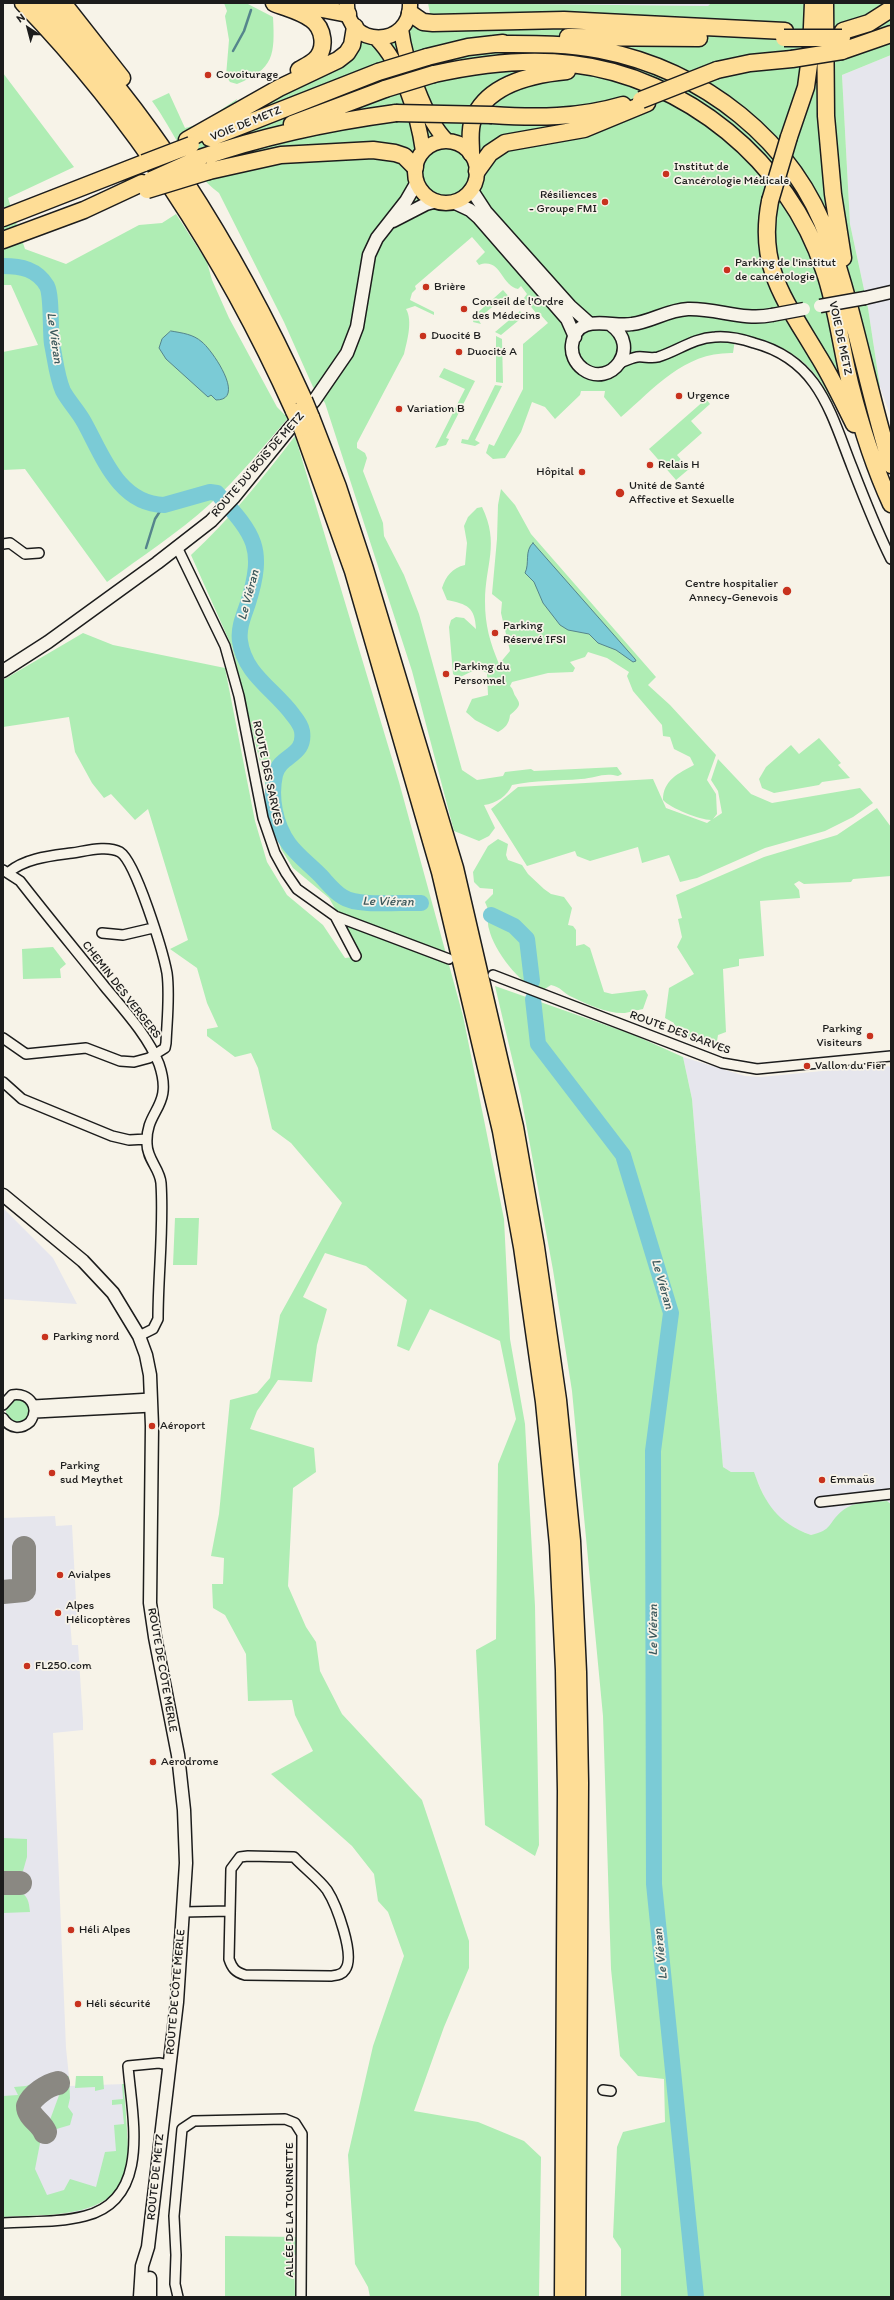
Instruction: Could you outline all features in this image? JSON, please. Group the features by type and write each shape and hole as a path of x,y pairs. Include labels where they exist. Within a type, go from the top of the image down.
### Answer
{"highway":[{"path":"14,3 53,36"},
{"path":"22,3 53,36 119,113 179,197 250,317 299,405"},
{"path":"43,3 118,89 168,155 209,216"},
{"path":"63,3 103,51 146,111 197,192 258,302 306,423 353,571 440,872 501,1131 522,1247 542,1386 558,1545 564,1670 566,1799 563,2297"},
{"path":"232,116 274,84 312,62 321,49 321,34 314,21 274,3"},
{"path":"189,143 278,88 342,58 352,45 350,15 291,3"},
{"path":"822,4 811,50 806,87 770,201 766,235 770,266 776,284 828,371 880,478"},
{"path":"822,4 824,73 830,168 854,323"},
{"path":"411,6 427,12 521,20 564,20 719,29 842,40 891,34"},
{"path":"842,40 891,9"},
{"path":"477,171 490,153 505,143 567,134 584,129 644,101 717,70 750,63 792,58 842,40 876,30 891,23"},
{"path":"493,44 565,37 784,35"},
{"path":"493,44 560,45 624,55 673,73 723,102 751,124 770,143 790,166 805,188 829,240 854,323"},
{"name":"VOIE DE METZ","path":"3,218 138,166 189,143 378,72 427,56 493,44"},
{"path":"229,148 385,89 434,74 482,66 548,62 585,66 640,82"},
{"path":"471,153 471,127 476,114 494,94 516,82 541,74 567,71 602,74 640,82"},
{"name":"VOIE DE METZ","path":"640,82 687,104 726,130 764,166 795,208 813,241 825,270 851,387 880,478 891,504"},
{"name":"VOIE DE METZ","path":"204,165 229,148 350,119 396,113 550,117 582,114 644,101"},
{"path":"3,240 204,165 281,155 373,150 395,153 404,156 416,174"},
{"name":"VOIE DE METZ","path":"854,323 872,400 891,465"},
{"path":"306,423 338,487 365,569 455,868 515,1127 536,1246 554,1369 572,1541 578,1672 580,1799 577,2297"}],"main road":[{"path":"411,6 401,30 407,59 431,120 447,141"},
{"path":"350,15 364,34 376,38 387,37 401,30"},
{"path":"376,38 386,49 394,62 415,116 423,151 416,174 425,194 438,201 453,202 470,210 479,218 567,319 574,336"},
{"path":"423,151 436,142 447,141 460,144 471,153 477,171 471,189 464,197 453,202"},
{"name":"ROUTE DU BOIS DE METZ","path":"3,671 48,642 177,547 220,511 234,497 319,395 347,353 357,327 369,255 377,238 389,224 416,174"},
{"path":"471,189 486,212 570,306 590,323"},
{"name":"ROUTE DU BOIS DE METZ","path":"389,224 426,204 438,201"},
{"path":"611,325 633,324 659,315 686,309 702,309 747,317 772,315 891,292"},
{"path":"624,342 616,329 611,325 604,322 590,323 583,326 574,336 572,347 573,356 584,370 593,373 605,373 620,363 624,354 624,342 633,324"},
{"name":"ROUTE DE CÔTE MERLE","path":"3,1195 96,1273 123,1306 139,1336 148,1364 152,1402 150,1603 155,1637 178,1755 184,1810 186,1863 177,2002 164,2107"},
{"name":"ROUTE DE METZ","path":"140,2297 142,2266 148,2247 164,2107"},
{"name":"ROUTE DE METZ","path":"148,2247 151,2266 150,2297"}],"street":[{"path":"620,363 637,357 658,357 691,342 721,336 766,346 794,361 808,374 824,397 871,515 891,559"},
{"path":"624,342 637,357"},
{"path":"3,544 10,543 25,554 39,553"},
{"name":"ROUTE DES SARVES","path":"177,547 225,646 239,696 263,818 275,852 286,873 297,889 335,916 449,959"},
{"path":"6,871 24,862 57,855 114,849 122,853 134,870 166,971 166,1046 155,1055 162,1076 164,1089 162,1103 151,1122 147,1139 148,1155 161,1181 158,1305 155,1326 139,1336"},
{"name":"CHEMIN DES VERGERS","path":"3,1038 26,1054 86,1048 129,1062 139,1062 155,1055 115,999 20,881 6,871"},
{"path":"335,916 356,956"},
{"path":"102,933 123,935 153,928"},
{"name":"ROUTE DES SARVES","path":"493,975 722,1063 757,1069 891,1056"},
{"path":"3,1082 22,1099 118,1138 147,1139"},
{"path":"3,1404 8,1398 18,1394 27,1397 34,1409 30,1422 22,1427 10,1426 3,1418"},
{"path":"34,1409 152,1402"},
{"path":"820,1502 891,1494"},
{"path":"248,1856 294,1857 326,1890 335,1905 348,1950 348,1963 346,1970 340,1975 331,1976 237,1973 229,1959 230,1911 231,1869 235,1861 240,1857 248,1856"},
{"path":"183,1912 230,1911"},
{"path":"3,2223 81,2217 98,2211 112,2201 126,2184 134,2161 128,2066 159,2064 169,2065"},
{"name":"ALLÉE DE LA TOURNETTE","path":"178,2297 175,2284 176,2255 174,2216 182,2129 194,2121 285,2119 295,2123 302,2134 301,2297"}],"shaded area":[{"path":"492,3 711,3 708,6 497,5"},
{"path":"891,55 891,417 880,387 868,308 850,224 842,75"},
{"path":"683,1057 745,1076 761,1077 883,1065 891,1067 891,1504 887,1501 836,1518 830,1528 821,1533 811,1535 798,1530 782,1520 770,1509 753,1472 731,1472 723,1467 692,1099"},
{"path":"3,1208 53,1258 77,1304 3,1299"},
{"path":"55,1516 56,1526 72,1525 77,1619 70,1620 72,1645 78,1645 83,1721 83,1730 53,1733 66,2048 70,2086 124,2084 128,2157 116,2190 95,2206 78,2212 3,2217 3,1518"}],"green space":[{"path":"224,3 246,3 273,17 274,30 270,59 259,73 237,84 230,82 226,76 229,40 225,16 227,11"},
{"path":"428,3 708,6 711,3 891,3 891,55 842,75 850,224 868,308 880,387 833,403 815,374 794,355 768,342 736,333 733,353 716,354 700,358 685,365 659,383 621,417 604,397 605,391 581,391 580,395 555,419 545,407 532,402 521,432 505,458 493,459 486,453 489,444 494,446 523,389 523,344 548,323 538,312 536,313 524,298 527,294 521,286 518,289 512,287 497,268 492,265 479,265 476,261 485,252 472,237 415,286 416,289 412,293 410,300 434,312 434,315 415,306 406,309 409,325 404,354 357,443 357,448 365,453 367,458 363,471 383,523 384,536 404,575 419,614 462,770 477,780 503,776 505,772 531,769 534,771 617,767 622,774 618,776 604,775 581,779 538,781 512,785 508,792 501,798 493,803 484,805 495,828 489,836 479,841 454,831 412,671 325,403 313,387 284,322 219,193 208,184 190,162 152,101 169,93 185,128 200,124 237,99 232,115 340,51 431,19"},
{"path":"3,73 74,167 8,198 25,249 66,264 139,225 162,223 176,214 207,262 212,280 229,318 277,407 288,418 240,473 198,515 107,582 25,469 3,470 3,352 38,345 11,285 3,285"},
{"path":"503,290 511,299 508,301 504,297 478,319 481,324 473,322 475,315"},
{"path":"520,311 524,316 501,335 495,332"},
{"path":"529,312 532,316 529,319 524,316"},
{"path":"496,336 502,339 503,383 496,382"},
{"path":"444,368 475,381 446,438 449,439 446,445 435,448 465,389 439,377"},
{"path":"495,385 502,386 475,440 480,443 475,446 461,443 462,439 468,440"},
{"path":"706,399 710,404 691,421 702,433 677,455 689,469 676,480 649,449"},
{"path":"295,436 399,782 463,1016 504,1219 510,1339 525,1424 535,1606 539,1845 535,1856 485,1825 476,1650 496,1639 498,1464 516,1419 500,1341 430,1309 409,1351 397,1346 407,1300 366,1266 325,1253 303,1297 327,1309 317,1345 312,1382 278,1380 257,1411 250,1429 314,1448 316,1472 293,1488 288,1586 306,1627 316,1642 320,1671 342,1714 422,1800 469,1941 469,1968 444,2027 414,2111 478,2122 524,2141 541,2157 539,2297 370,2297 368,2287 355,2264 348,2155 373,2046 404,1956 388,1912 378,1901 374,1874 352,1846 271,1774 313,1751 295,1715 292,1700 248,1701 246,1654 225,1615 213,1608 212,1584 223,1584 224,1558 211,1556 219,1514 230,1400 257,1393 270,1378 280,1315 342,1203 291,1143 272,1129 258,1068 251,1053 235,1057 207,1036 207,1029 218,1027 207,1003 197,968 170,949 188,940 148,809 135,820 111,794 104,798 92,783 75,752 69,717 3,727 3,680 83,633 113,645 225,668 255,821 267,862 287,895 323,925 345,958 362,956 329,898 293,868 281,849 232,647 191,555 246,498"},
{"path":"501,489 515,505 531,534 656,677 648,685 670,705 716,755 707,780 716,794 717,814 713,819 722,813 718,791 711,780 718,759 751,794 772,803 860,788 873,803 853,817 825,831 765,848 697,878 680,882 669,855 642,863 638,847 590,861 577,856 575,851 527,866 491,809 518,787 653,779 666,808 707,823 711,820 686,813 663,800 666,787 669,782 678,774 694,765 690,757 674,749 670,737 663,736 662,725 633,691 627,676 629,672 607,658 588,652 585,657 570,662 575,668 573,672 548,673 512,682 510,686 519,705 510,715 509,721 503,729 498,732 475,720 466,712 472,699 488,695 487,673 475,670 458,678 453,674 449,627 451,620 456,617 464,618 476,629 472,611 465,605 447,600 442,588 445,580 453,570 465,565 467,543 464,526 468,517 477,508 482,507 490,532 491,544 485,601 486,618 491,641 499,664 510,651 501,613 502,602 492,594 497,539 498,505"},
{"path":"819,738 841,763 838,765 850,778 822,782 819,785 774,793 762,788 759,779 766,767 791,745 799,754"},
{"path":"877,808 891,827 891,876 853,879 851,882 804,884 799,881 794,884 799,890 800,898 760,901 764,956 739,959 739,966 723,969 726,1032 718,1035 716,1047 671,1033 674,1023 665,1018 669,988 694,974 677,947 682,937 678,919 682,918 676,895 764,857 837,835"},
{"path":"498,839 508,844 506,855 508,860 522,865 528,874 544,889 551,894 564,897 572,908 568,925 573,926 576,930 576,946 584,944 590,948 604,992 612,994 645,990 648,995 643,1009 625,1013 604,1010 578,1000 551,985 540,992 524,982 509,966 496,947 489,929 489,914 485,902 493,894 493,889 480,888 474,882 473,872 488,846"},
{"path":"53,947 66,964 60,969 61,978 23,979 22,949"},
{"path":"495,986 634,1035 683,1057 692,1099 723,1467 731,1472 754,1472 763,1494 774,1511 790,1525 811,1535 827,1529 842,1511 852,1505 887,1501 891,1504 891,2297 621,2297 621,2249 613,2237 617,2147 623,2132 665,2122 664,2079 638,2076 620,2056 611,1969 603,1716 572,1391 553,1270 521,1096"},
{"path":"175,1218 199,1218 197,1265 173,1265"},
{"path":"18,1399 27,1402 30,1411 27,1420 18,1423 9,1420 6,1411 9,1402"},
{"path":"3,1838 27,1839 27,1857 23,1871 11,1877 3,1877"},
{"path":"18,1891 27,1899 30,1912 3,1913 3,1892"},
{"path":"52,2076 44,2086 26,2099 23,2104 23,2110 26,2117 42,2133 35,2169 47,2195 64,2190 70,2179 96,2187 105,2152 116,2151 114,2125 124,2124 122,2104 112,2105 112,2100 123,2099 122,2084 124,2084 128,2148 124,2178 114,2193 99,2203 82,2210 62,2214 3,2217 3,2096 18,2095 14,2087 26,2086"},
{"path":"69,2076 70,2098 68,2107 73,2114 70,2125 50,2131 47,2128 65,2079"},
{"path":"76,2076 103,2076 104,2089 95,2091 95,2087 75,2088"},
{"path":"225,2236 297,2237 298,2255 294,2255 295,2296 225,2297"}],"water":[{"path":"171,331 195,337 213,354 228,384 228,392 225,398 216,400 211,395 208,397 166,359 159,348 162,339"},
{"path":"533,543 636,661 633,662 616,650 598,643 589,634 568,630 560,625 543,603 534,582 525,573 528,553 530,546"}],"waterway":[{"path":"233,51 244,31 251,10"},
{"name":"Le Viéran","path":"3,266 22,268 33,272 43,280 47,286 50,297 52,344 61,386 65,395 84,422 105,462 123,487 135,496 148,502 164,505 210,492 217,493 240,519 253,542 256,554 256,568 240,631 240,641 243,653 247,663 261,681 286,706 299,723 302,731 302,739 297,751 278,768 275,775 273,792 277,820 289,844 336,892 343,897 350,900 369,903 421,903"},
{"path":"146,548 155,519 164,505"},
{"name":"Le Viéran","path":"491,915 514,926 527,939 532,981"},
{"name":"Le Viéran","path":"533,999 538,1044 623,1155 671,1313 653,1451 654,1884 696,2297"}],"taxiway":[{"path":"3,1592 24,1590 24,1548"},
{"path":"3,1883 20,1883"},
{"path":"45,2132 30,2113 28,2106 33,2098 41,2091 58,2083"}],"place":[{"name":"Covoiturage","path":"208,75"},
{"name":"Institut de Cancérologie Médicale","path":"666,174"},
{"name":"Résiliences - Groupe FMI","path":"605,202"},
{"name":"Parking de l'institut de cancérologie","path":"727,270"},
{"name":"Brière","path":"426,287"},
{"name":"Conseil de l'Ordre des Médecins","path":"464,309"},
{"name":"Duocité B","path":"423,336"},
{"name":"Duocité A","path":"459,352"},
{"name":"Urgence","path":"679,396"},
{"name":"Variation B","path":"399,409"},
{"name":"Relais H","path":"650,465"},
{"name":"Hôpital","path":"582,472"},
{"name":"Unité de Santé Affective et Sexuelle","path":"620,493"},
{"name":"Centre hospitalier Annecy-Genevois","path":"787,591"},
{"name":"Parking Réservé IFSI","path":"495,633"},
{"name":"Parking du Personnel","path":"446,674"},
{"name":"Parking Visiteurs","path":"870,1036"},
{"name":"Vallon du Fier","path":"807,1066"},
{"name":"Parking nord","path":"45,1337"},
{"name":"Aéroport","path":"152,1426"},
{"name":"Parking sud Meythet","path":"52,1473"},
{"name":"Emmaüs","path":"822,1480"},
{"name":"Avialpes","path":"60,1575"},
{"name":"Alpes Hélicoptères","path":"58,1613"},
{"name":"FL250.com","path":"27,1666"},
{"name":"Aerodrome","path":"153,1762"},
{"name":"Héli Alpes","path":"71,1930"},
{"name":"Héli sécurité","path":"78,2004"}]}
